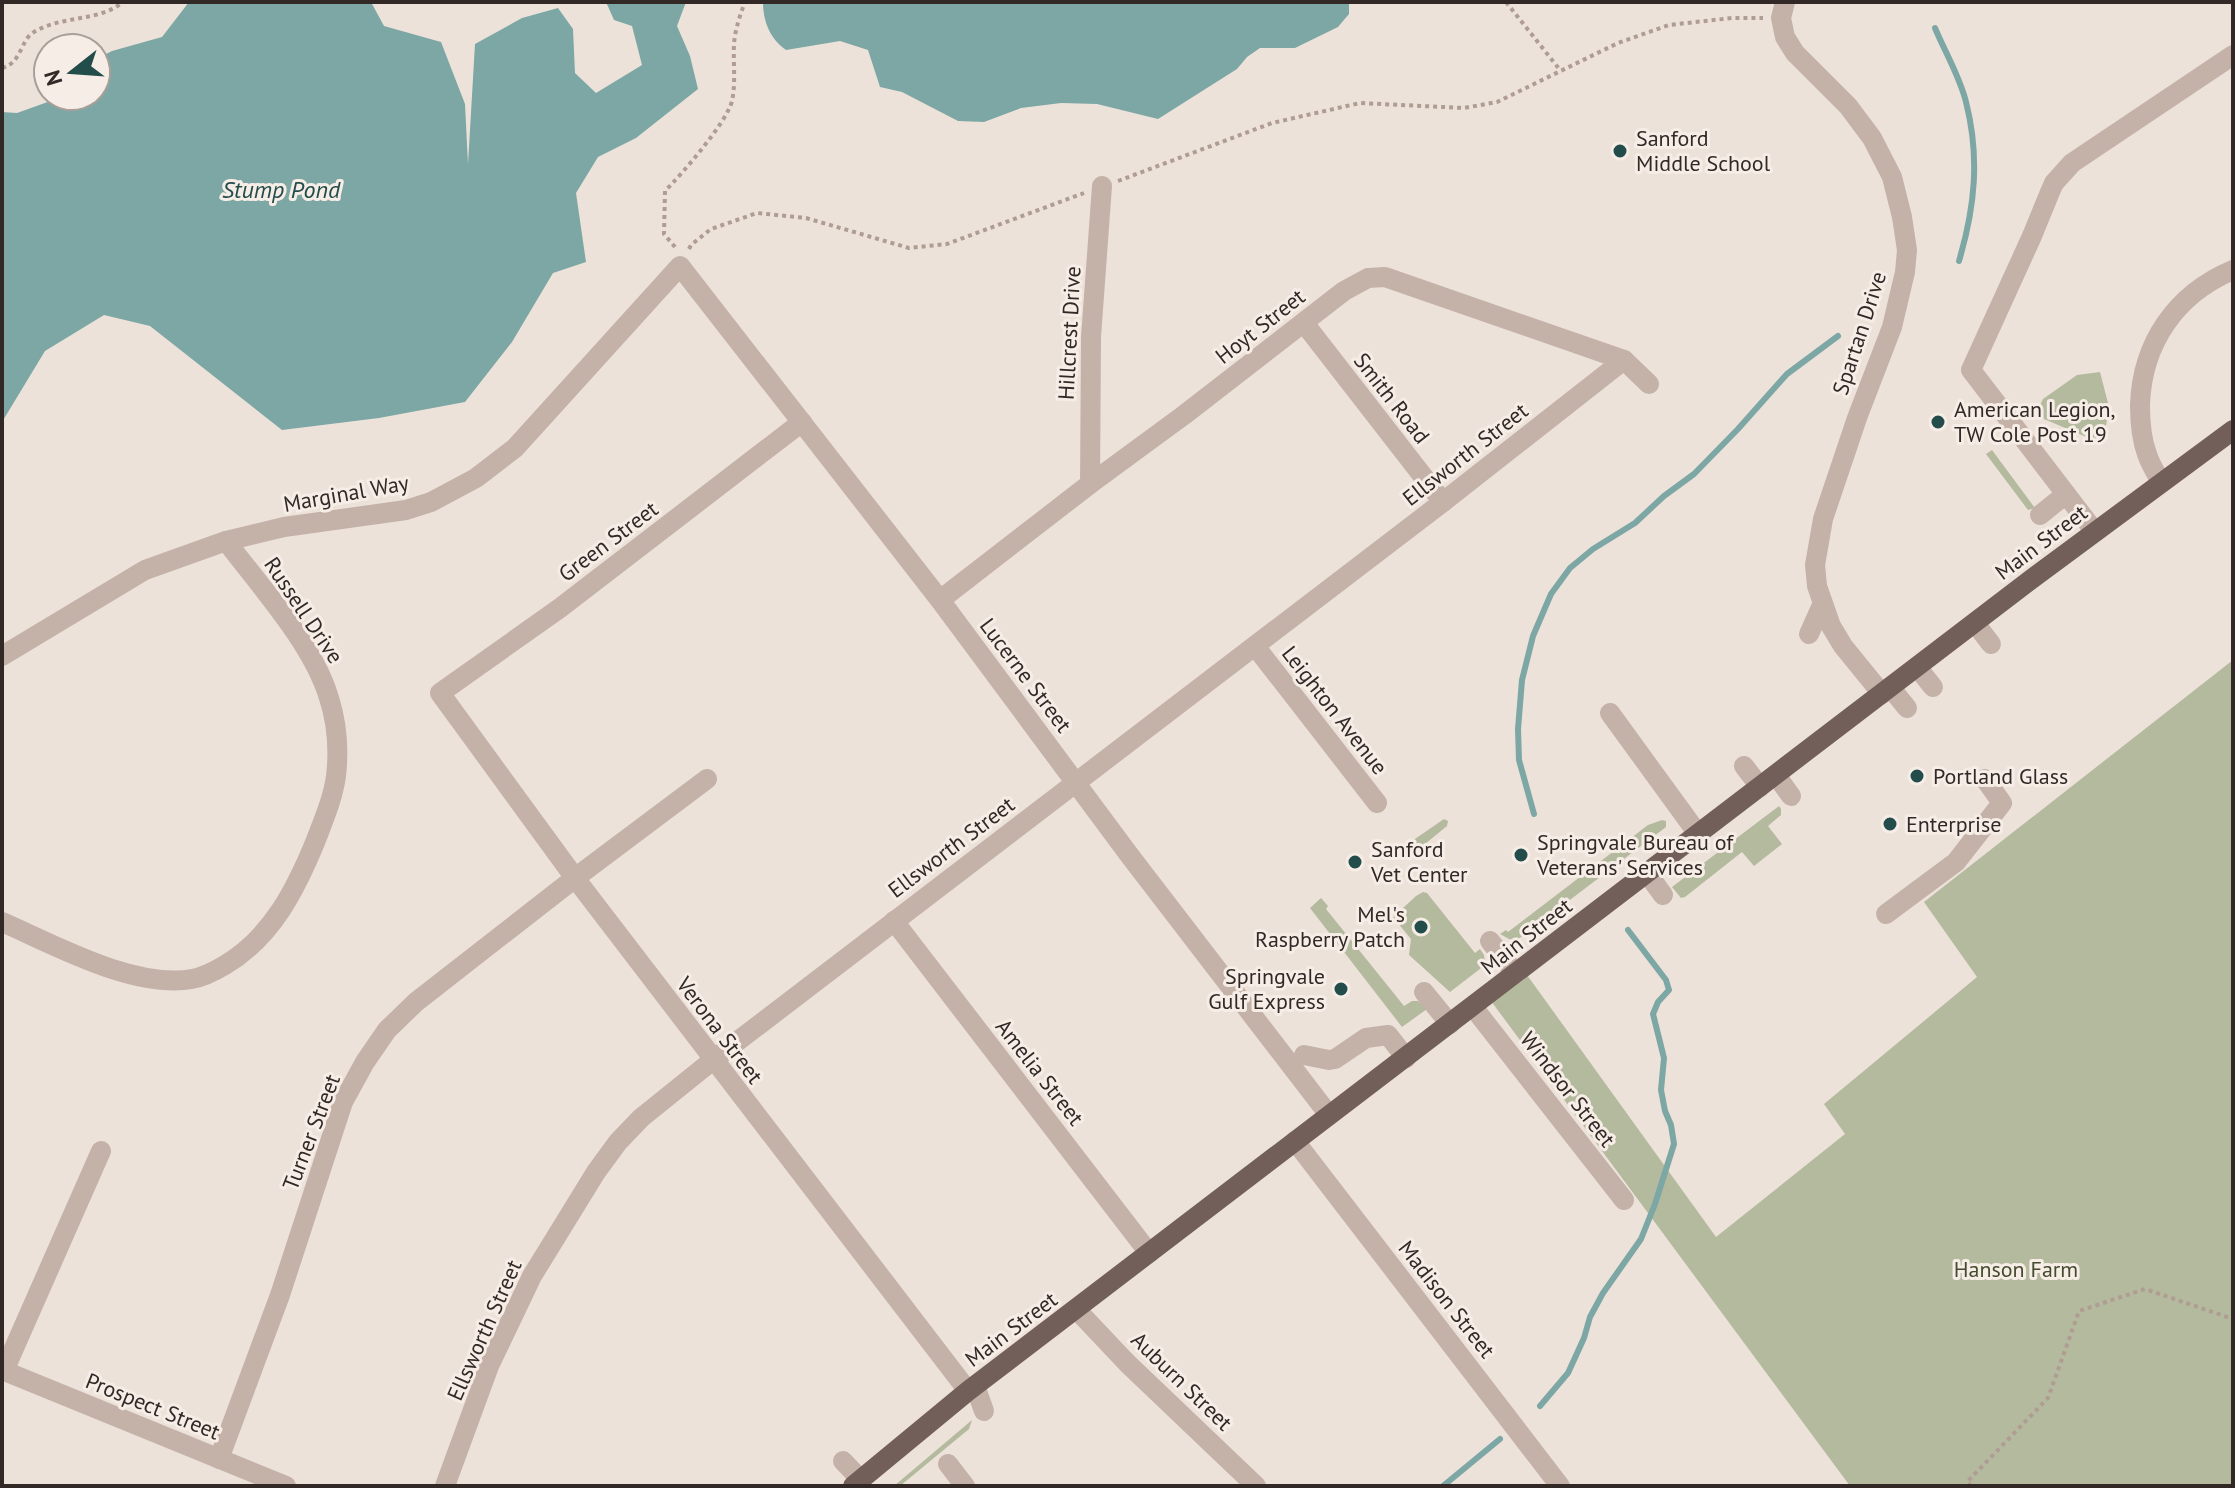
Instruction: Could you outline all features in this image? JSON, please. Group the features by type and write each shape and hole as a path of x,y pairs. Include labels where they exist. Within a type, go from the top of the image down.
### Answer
{"main road":[{"name":"Main Street","path":"857,1483 971,1389 1295,1141 1886,690 2233,430"}],"street":[{"name":"Spartan Drive","path":"1783,10 1785,37 1795,53 1848,106 1872,138 1892,177 1902,217 1907,250 1892,327 1823,519 1815,565 1822,605 1843,646 1907,708"},
{"path":"2095,532 1971,370 2054,183 2072,163 2233,55"},
{"name":"Hillcrest Drive","path":"1090,484 1091,337 1102,186"},
{"name":"Lucerne Street","path":"680,266 940,600 1076,782 1297,1060 1329,1115"},
{"name":"Marginal Way","path":"2,656 145,570 226,541 284,527 406,510 431,502 476,478 515,448 680,266"},
{"path":"2161,482 2147,454 2140,425 2144,369 2151,347 2177,308 2197,288 2233,270"},
{"name":"Hoyt Street","path":"940,600 1090,484 1368,278 1385,277 1624,360 1649,384"},
{"name":"Smith Road","path":"1304,323 1443,502"},
{"name":"Ellsworth Street","path":"445,1486 489,1366 532,1276 596,1172 641,1118 1624,360"},
{"name":"Green Street","path":"440,693 560,608 802,422"},
{"path":"2040,515 2066,494"},
{"name":"Russell Drive","path":"2,922 130,975 174,980 211,974 237,958 278,917 302,874 331,801 338,756 336,732 328,695 313,660 226,541"},
{"path":"1809,634 1822,605"},
{"path":"1975,623 1991,644"},
{"name":"Leighton Avenue","path":"1255,646 1377,803"},
{"path":"1917,667 1933,687"},
{"name":"Verona Street","path":"440,693 915,1332 971,1389 984,1411"},
{"path":"1610,713 1664,798 1698,834"},
{"path":"1744,766 1791,796"},
{"name":"Turner Street","path":"219,1459 280,1295 343,1102 387,1030 416,1002 707,779"},
{"path":"1886,914 1956,862 2002,803 1985,779"},
{"path":"1647,873 1663,895"},
{"name":"Amelia Street","path":"894,921 1149,1253"},
{"path":"1490,941 1516,974"},
{"path":"1424,992 1450,1024"},
{"name":"Windsor Street","path":"1473,1007 1624,1200"},
{"path":"1297,1060 1337,1051 1361,1032 1386,1032"},
{"path":"1297,1060 1335,1059 1366,1038 1388,1035 1406,1058"},
{"name":"Madison Street","path":"1295,1141 1560,1486"},
{"path":"3,1371 101,1151"},
{"name":"Auburn Street","path":"1076,1309 1127,1363 1256,1486"},
{"name":"Prospect Street","path":"3,1371 286,1486"},
{"path":"843,1461 857,1483"},
{"path":"948,1464 965,1486"}],"path":[{"path":"2,68 9,66 22,52 34,32 59,22 113,10 123,2"},
{"path":"745,2 734,41 735,79 731,104 723,120 665,191 664,234 684,258 691,245 711,229 757,213 806,218 909,248 947,244 1272,123 1360,103 1464,108 1497,102 1618,43 1669,25 1783,10"},
{"path":"1506,2 1560,70"},
{"path":"1971,1486 1967,1482 2048,1398 2079,1311 2145,1289 2233,1319"}],"green space":[{"path":"2100,372 2109,407 2103,444 2044,419 2038,409 2043,399 2077,375"},
{"path":"1992,450 2035,508 2028,510 1986,454"},
{"name":"Hanson Farm","path":"2233,660 2233,1486 1850,1486 1491,1001 1527,975 1716,1237 1845,1134 1824,1104 1977,977 1924,902"},
{"path":"1779,806 1781,815 1768,826 1782,844 1754,866 1742,852 1681,898 1672,887"},
{"path":"1444,819 1448,821 1447,826 1417,848 1412,841"},
{"path":"1666,821 1666,827 1517,940 1500,934 1506,930 1508,932 1648,825"},
{"path":"1423,892 1475,953 1480,949 1484,955 1485,965 1450,992 1409,955 1411,939 1397,922 1392,924 1389,921"},
{"path":"1321,898 1328,906 1326,909 1404,1006 1418,1001 1427,1009 1402,1027 1310,908"},
{"path":"972,1420 969,1429 900,1486 894,1486"}],"water":[{"name":"Stump Pond","path":"189,2 371,2 384,26 441,42 465,104 468,164 475,44 522,18 558,8 573,29 575,73 596,93 642,65 632,26 614,20 606,2 686,2 677,26 690,56 698,89 636,138 598,157 576,193 586,262 553,273 512,342 465,402 379,418 282,430 150,326 104,315 45,351 2,422 2,112 17,113 32,108 32,112 112,112 112,51 162,37"},
{"path":"763,2 1349,2 1349,14 1338,27 1295,48 1260,48 1237,69 1158,119 1097,104 1061,103 1021,108 984,122 958,121 902,92 880,87 868,50 840,41 786,50 768,29"}],"waterway":[{"path":"1935,28 1963,93 1973,142 1972,201 1959,261"},
{"path":"1534,814 1519,760 1518,729 1522,680 1533,636 1551,594 1570,568 1593,549 1635,523 1694,474 1787,374 1838,336"},
{"path":"1540,1406 1568,1373 1603,1293 1641,1239 1674,1144 1661,1090 1664,1058 1653,1014 1658,1002 1669,990 1666,980 1628,930"},
{"path":"1443,1486 1500,1439"}],"place":[{"name":"Sanford Middle School","path":"1620,151"},
{"name":"American Legion, TW Cole Post 19","path":"1938,422"},
{"name":"Portland Glass","path":"1917,776"},
{"name":"Enterprise","path":"1890,824"},
{"name":"Springvale Bureau of Veterans' Services","path":"1521,855"},
{"name":"Sanford Vet Center","path":"1355,862"},
{"name":"Mel's Raspberry Patch","path":"1421,927"},
{"name":"Springvale Gulf Express","path":"1341,989"}]}
